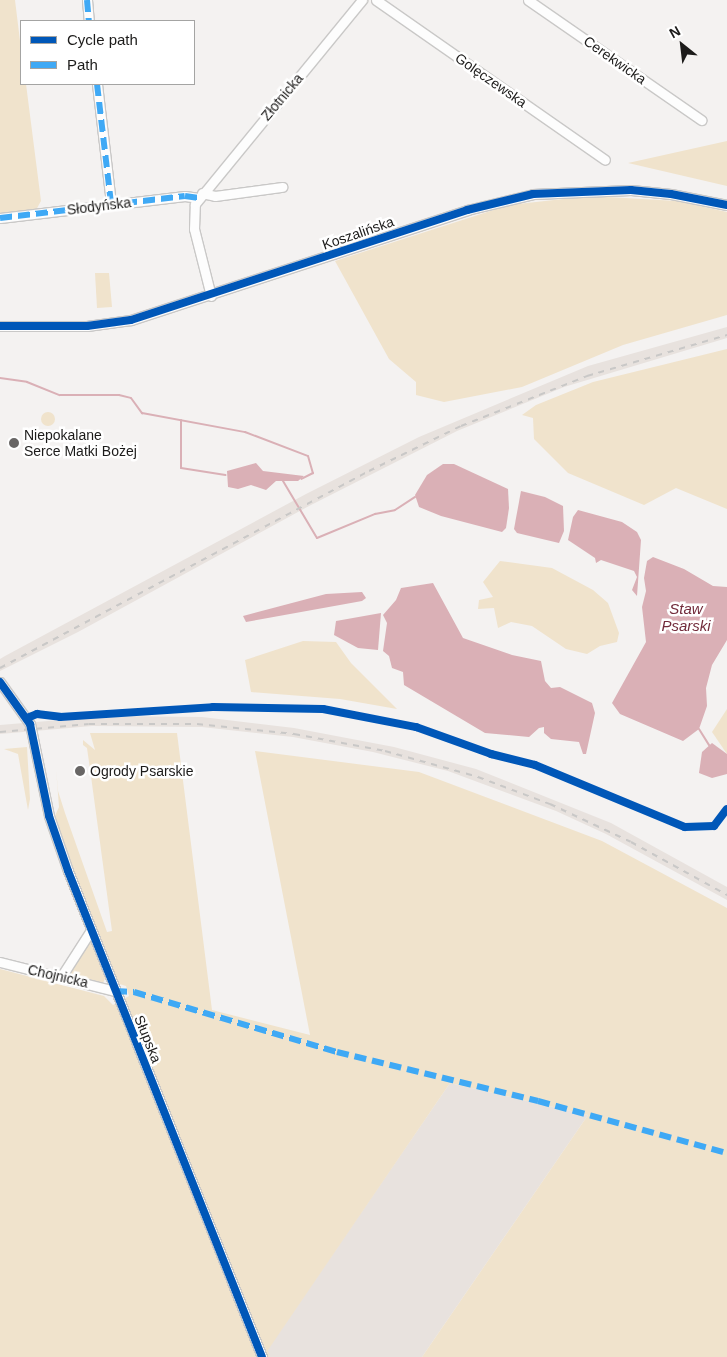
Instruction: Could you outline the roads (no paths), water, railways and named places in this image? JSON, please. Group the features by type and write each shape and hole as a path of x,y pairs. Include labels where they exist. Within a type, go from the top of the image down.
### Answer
{"street":[{"path":"87,0 90,20"},
{"name":"Złotnicka","path":"211,296 193,221 200,195 362,0"},
{"name":"Golęczewska","path":"376,0 605,160"},
{"name":"Cerekwicka","path":"528,0 702,120"},
{"path":"97,85 111,204"},
{"path":"200,195 214,196 282,187"},
{"name":"Koszalińska","path":"0,326 112,324 211,296 466,210 514,197 567,191 631,190 670,194 727,205"},
{"name":"Słodyńska","path":"0,218 200,195"},
{"name":"Słupska","path":"0,682 30,724 49,816 115,991 262,1357"},
{"path":"61,977 91,930"},
{"name":"Chojnicka","path":"0,962 115,991"}],"water":[{"path":"256,463 263,471 304,476 298,481 276,481 266,490 251,485 238,489 228,487 227,471"},
{"path":"443,464 454,464 508,489 509,508 506,528 502,532 441,516 419,507 415,495 427,475"},
{"path":"521,491 545,497 563,506 564,531 559,543 517,533 514,529"},
{"path":"578,510 622,522 637,532 641,540 637,596 632,590 637,577 634,571 601,560 596,563 595,558 568,540 573,517"},
{"name":"Staw Psarski","path":"653,557 684,569 713,586 727,587 727,640 712,665 706,688 707,706 699,729 683,741 620,714 612,703 646,642 642,607 646,591 644,578 647,561"},
{"path":"433,583 463,638 512,655 541,661 545,681 551,688 560,687 592,703 595,713 586,754 583,754 579,742 551,739 544,733 544,727 539,728 529,737 485,733 404,685 403,672 392,668 389,656 383,651 387,623 383,615 396,600 401,588"},
{"path":"362,592 366,598 362,601 246,622 243,616 326,594"},
{"path":"381,613 378,650 358,648 334,635 336,621"},
{"path":"712,743 727,754 727,774 712,778 699,773 702,752"}],"waterway":[{"path":"0,378 27,382 60,395 119,395 131,398 142,413 245,432 308,456 313,473 301,479"},
{"path":"181,420 181,468 225,475"},
{"path":"283,481 317,538 375,514 395,510 415,497"},
{"path":"699,729 709,745"}],"railway":[{"path":"0,668 369,471 461,426 587,376 727,335"},
{"path":"0,732 89,724 197,724 294,734 385,751 478,777 550,804 631,842 727,895"}],"place":[{"name":"Niepokalane Serce Matki Bożej","path":"14,443"},
{"name":"Ogrody Psarskie","path":"80,771"}]}
